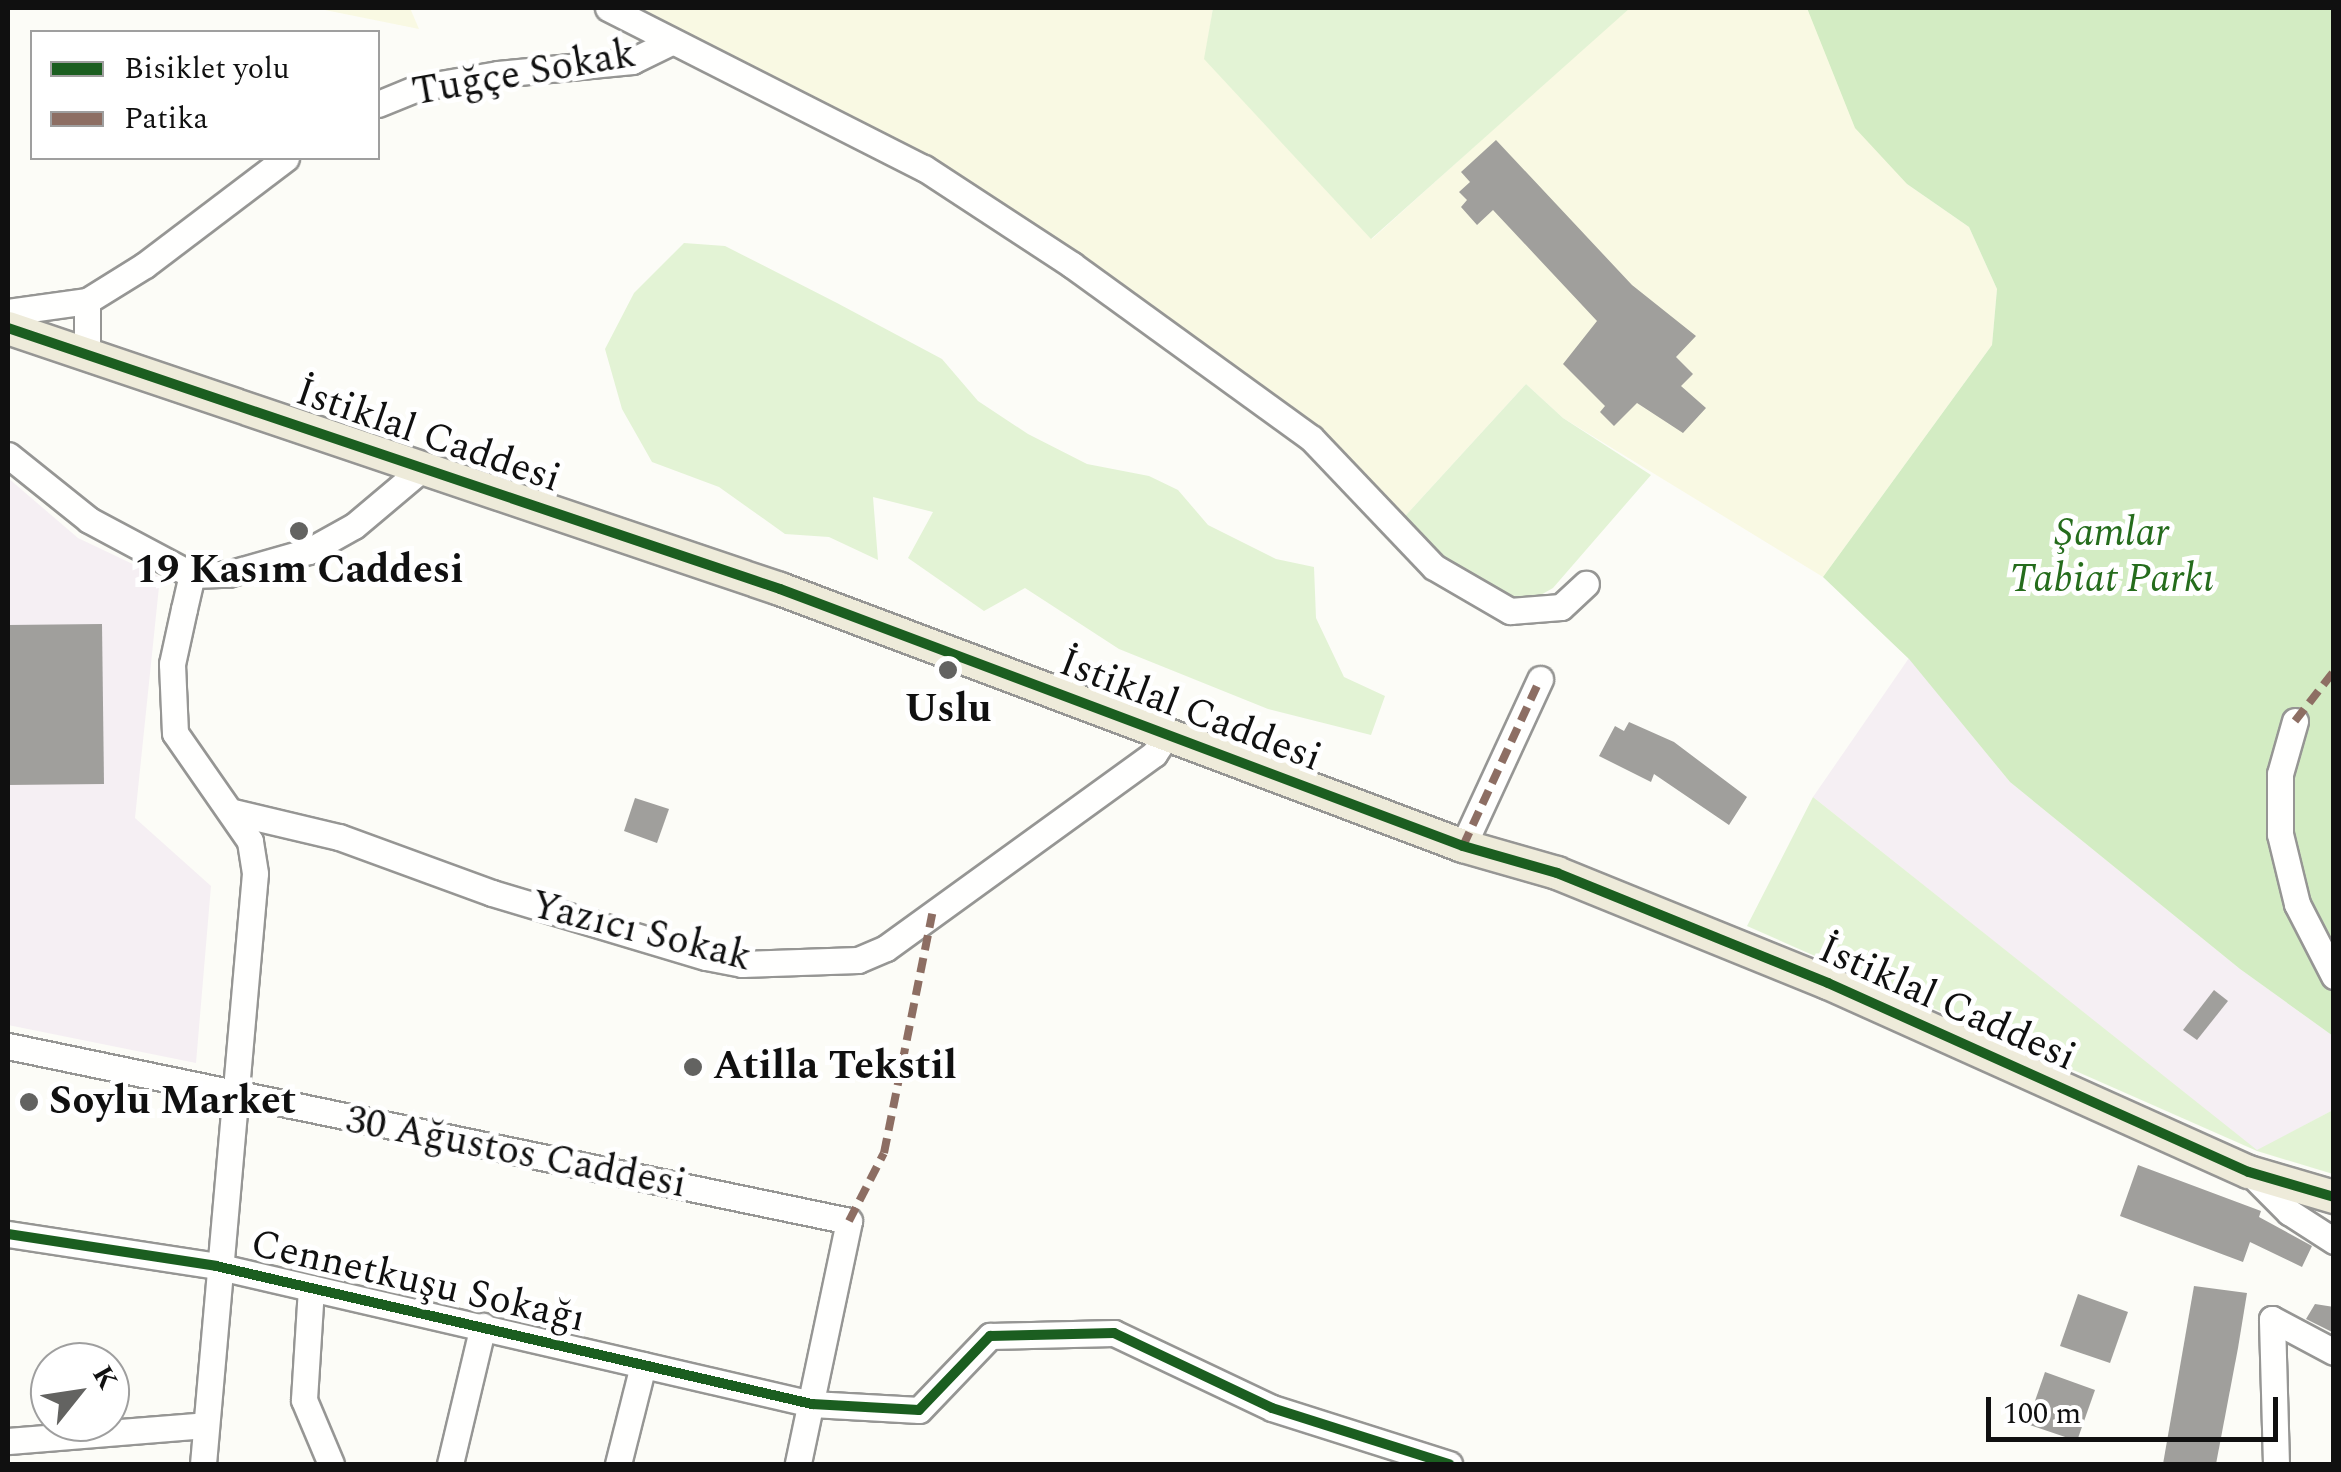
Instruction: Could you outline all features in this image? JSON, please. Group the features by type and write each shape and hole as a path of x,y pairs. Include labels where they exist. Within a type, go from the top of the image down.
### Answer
{"main road":[{"name":"İstiklal Caddesi","path":"8,328 780,589 1463,846 1557,874 1828,983 2249,1172 2334,1197"}],"street":[{"path":"608,8 924,168 1072,265 1311,438 1434,567 1510,611 1561,607 1586,584"},
{"name":"Tuğçe Sokak","path":"380,103 418,88 498,74 632,61 669,42"},
{"path":"8,312 87,301 145,265 283,160"},
{"path":"87,301 87,354"},
{"path":"8,455 89,520 192,575 228,574 309,551 354,526 424,466"},
{"path":"192,575 172,664 169,708 195,765 233,812 250,841 255,873 237,1097 216,1266 205,1425 207,1463"},
{"path":"1463,846 1540,679"},
{"path":"2295,721 2280,774 2280,834 2297,904 2334,976"},
{"name":"Yazıcı Sokak","path":"233,812 339,837 492,894 706,957 742,964 858,960 886,948 1154,754 1168,735"},
{"name":"30 Ağustos Caddesi","path":"8,1046 237,1097 849,1221 812,1404"},
{"path":"2249,1172 2289,1212 2334,1241"},
{"name":"Cennetkuşu Sokağı","path":"8,1234 216,1266 812,1404 919,1410 990,1336 1114,1333 1272,1408 1448,1464"},
{"path":"311,1288 304,1400 331,1464"},
{"path":"2276,1464 2272,1320 2334,1352"},
{"path":"450,1464 484,1326"},
{"path":"618,1464 643,1365"},
{"path":"798,1464 812,1404"},
{"path":"8,1441 205,1425"}],"shaded area":[{"path":"8,478 78,538 160,577 135,818 211,886 196,1063 8,1025"},
{"path":"1909,658 2010,782 2240,969 2333,1036 2333,1110 2257,1151 1813,797"}],"green space":[{"path":"322,8 410,8 419,29 325,10"},
{"path":"621,8 1213,8 1205,59 1372,239 1626,9 1807,8 1907,184 1969,227 1997,289 1992,345 1823,577 1563,418 1526,384 1397,525 1357,477 956,180"},
{"path":"1213,8 1630,8 1371,239 1204,59"},
{"name":"Şamlar Tabiat Parkı","path":"1807,8 2333,8 2333,1036 2240,969 2010,782 1909,659 1823,577 1992,345 1997,289 1969,227 1907,184 1855,128"},
{"path":"684,243 725,246 837,303 942,359 978,401 1028,434 1087,464 1149,476 1178,490 1208,525 1276,559 1314,567 1316,618 1344,677 1385,696 1371,735 1268,709 1119,649 1025,588 984,611 908,558 933,512 873,497 878,560 829,537 785,534 719,487 652,462 622,409 605,349 634,293"},
{"path":"1526,384 1563,418 1651,475 1553,588 1530,601 1505,602 1397,525"},
{"path":"1813,797 2257,1150 2333,1110 2333,1174 2257,1151 1747,926"}],"building":[{"path":"1496,140 1632,285 1696,336 1676,357 1693,374 1681,386 1706,408 1683,433 1637,403 1614,426 1600,412 1605,406 1563,364 1597,321 1493,210 1477,225 1461,207 1467,200 1459,192 1470,182 1461,172"},
{"path":"102,624 104,784 8,785 8,625"},
{"path":"1629,722 1674,742 1747,797 1729,825 1654,774 1651,782 1599,756 1615,726 1624,731"},
{"path":"635,798 669,809 657,843 624,831"},
{"path":"2214,990 2228,1001 2197,1040 2183,1030"},
{"path":"2138,1165 2261,1211 2259,1217 2312,1246 2302,1267 2250,1242 2243,1262 2120,1216"},
{"path":"2194,1286 2247,1293 2238,1348 2216,1464 2163,1464"},
{"path":"2078,1294 2128,1312 2110,1363 2060,1346"},
{"path":"2315,1304 2334,1307 2334,1333 2306,1319"},
{"path":"2045,1372 2095,1390 2077,1441 2027,1424"}],"marked path":[{"path":"2295,721 2334,671"},
{"path":"1463,846 1540,679"},
{"path":"849,1221 884,1153 932,914"}],"cycle path":[{"path":"8,328 780,589 1463,846 1557,873 1828,983 2249,1172 2334,1197"},
{"path":"8,1234 216,1266 812,1404 919,1410 990,1336 1114,1333 1272,1408 1449,1464"}],"place":[{"name":"19 Kasım Caddesi","path":"299,531"},
{"name":"Uslu","path":"948,670"},
{"name":"Atilla Tekstil","path":"693,1067"},
{"name":"Soylu Market","path":"29,1102"}]}
